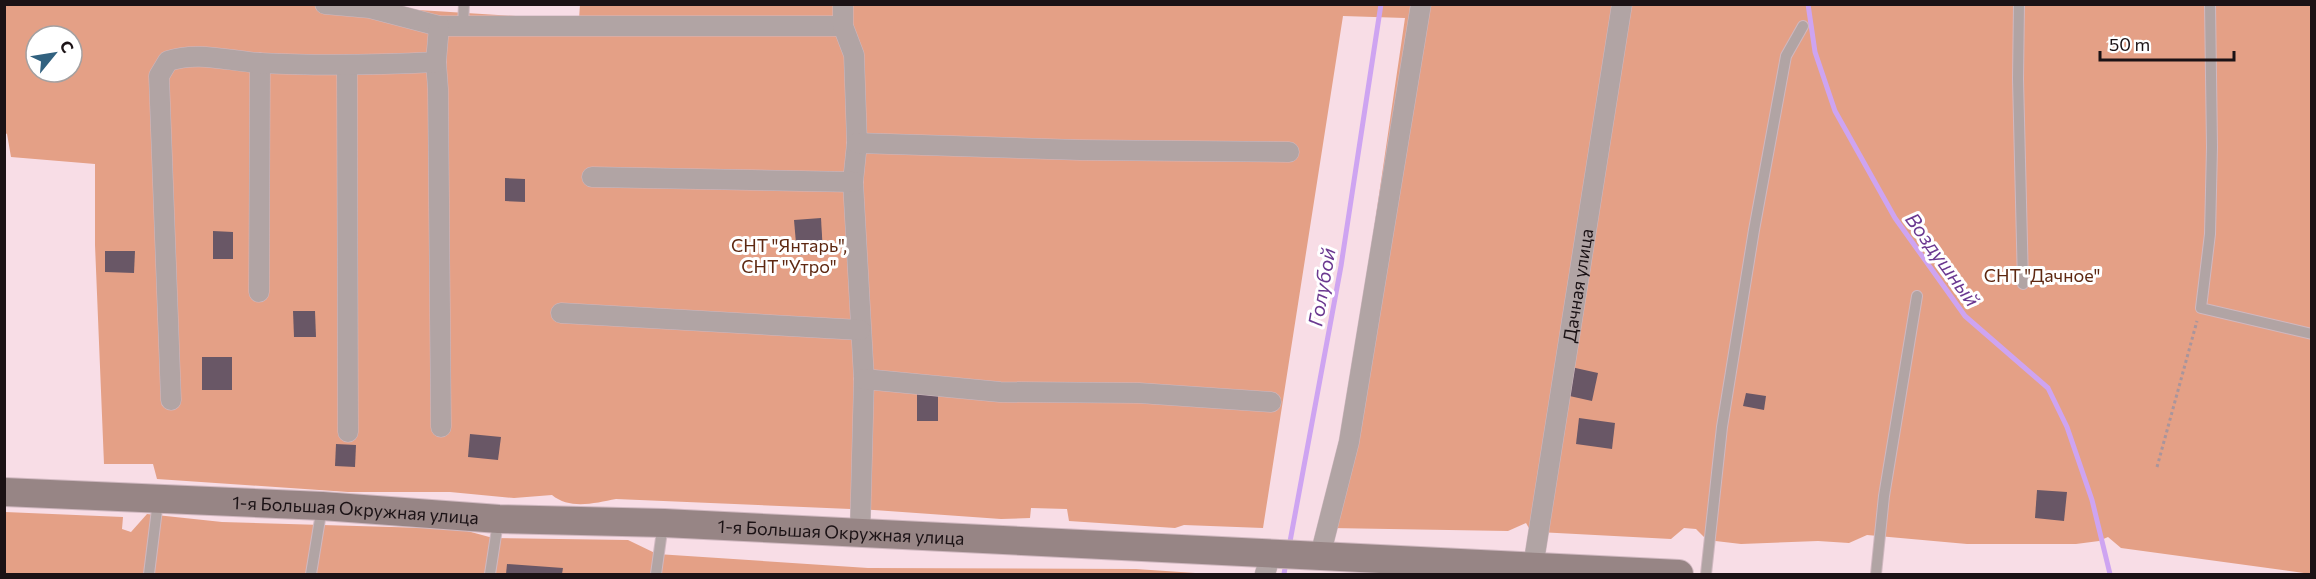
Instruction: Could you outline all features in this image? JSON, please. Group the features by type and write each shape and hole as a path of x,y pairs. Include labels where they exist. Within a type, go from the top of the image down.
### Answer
{"street":[{"path":"325,4 369,6 439,26 843,26"},
{"path":"843,4 843,26 854,55 857,143 853,182 864,379 860,533"},
{"path":"1313,555 1351,431 1420,4"},
{"name":"Дачная улица","path":"1533,567 1622,4"},
{"path":"439,26 436,62 441,427"},
{"path":"171,400 159,76 168,61 184,56 260,63 347,65 436,62"},
{"path":"259,292 260,63"},
{"path":"347,65 348,432"},
{"path":"857,143 1080,150 1288,152"},
{"path":"592,177 853,182"},
{"path":"561,313 860,330"},
{"path":"864,379 1000,392 1139,393 1271,402"},
{"name":"1-я Большая Окружная улица","path":"4,492 322,506 499,519 664,523 860,533 1268,564 1313,555 1481,570 1533,567 1679,574"}],"lane":[{"path":"463,26 464,4"},
{"path":"2019,4 2018,79 2022,284"},
{"path":"2210,4 2212,147 2210,234 2201,308 2312,334"},
{"path":"1706,574 1722,427 1754,230 1786,56 1803,26"},
{"path":"1876,574 1884,496 1917,296"},
{"path":"148,574 158,500"},
{"path":"311,574 322,506"},
{"path":"490,574 499,519"},
{"path":"656,574 664,523"}],"path":[{"path":"2157,467 2201,308"}],"green space":[{"path":"386,4 387,8 579,20 580,4 2311,5 2311,574 2121,548 2108,537 2099,541 2076,544 1967,544 1867,535 1849,543 1818,541 1741,544 1707,540 1696,529 1684,528 1671,539 1538,532 1530,530 1526,523 1508,531 1330,528 1405,18 1343,16 1263,528 1184,525 1175,528 1069,521 1067,509 1031,508 1030,518 1001,519 874,510 616,499 575,504 559,500 552,495 514,498 450,492 348,492 157,479 153,464 104,464 95,245 95,164 11,157 5,133 5,5"},
{"path":"5,512 123,517 122,529 131,532 147,514 222,522 460,529 493,538 628,540 657,554 868,568 1136,569 1210,574 5,574"}],"building":[{"path":"505,178 525,179 525,202 505,201"},
{"path":"821,218 823,253 797,255 794,220"},
{"path":"213,231 233,232 233,259 213,259"},
{"path":"105,251 135,251 134,273 105,272"},
{"path":"293,311 315,311 316,337 294,337"},
{"path":"202,357 232,357 232,390 202,390"},
{"path":"1571,367 1598,373 1592,401 1565,395"},
{"path":"917,390 938,390 938,421 917,421"},
{"path":"1746,393 1766,396 1764,410 1743,406"},
{"path":"1579,418 1615,423 1612,449 1576,444"},
{"path":"470,434 501,437 498,460 468,457"},
{"path":"336,444 356,445 355,467 335,466"},
{"path":"2037,490 2067,492 2064,521 2035,518"},
{"path":"507,564 563,568 562,574 506,574"}],"waterway":[{"name":"Голубой","path":"1289,547 1341,266 1381,4"},
{"name":"Воздушный","path":"1808,4 1815,52 1835,111 1895,218 1965,316 2048,388 2067,427 2092,500 2110,574"},
{"name":"Голубой","path":"1284,574 1286,562"}],"park label":[{"name":"СНТ \"Янтарь\", СНТ \"Утро\"","path":"789,255"},
{"name":"СНТ \"Дачное\"","path":"2042,275"}]}
